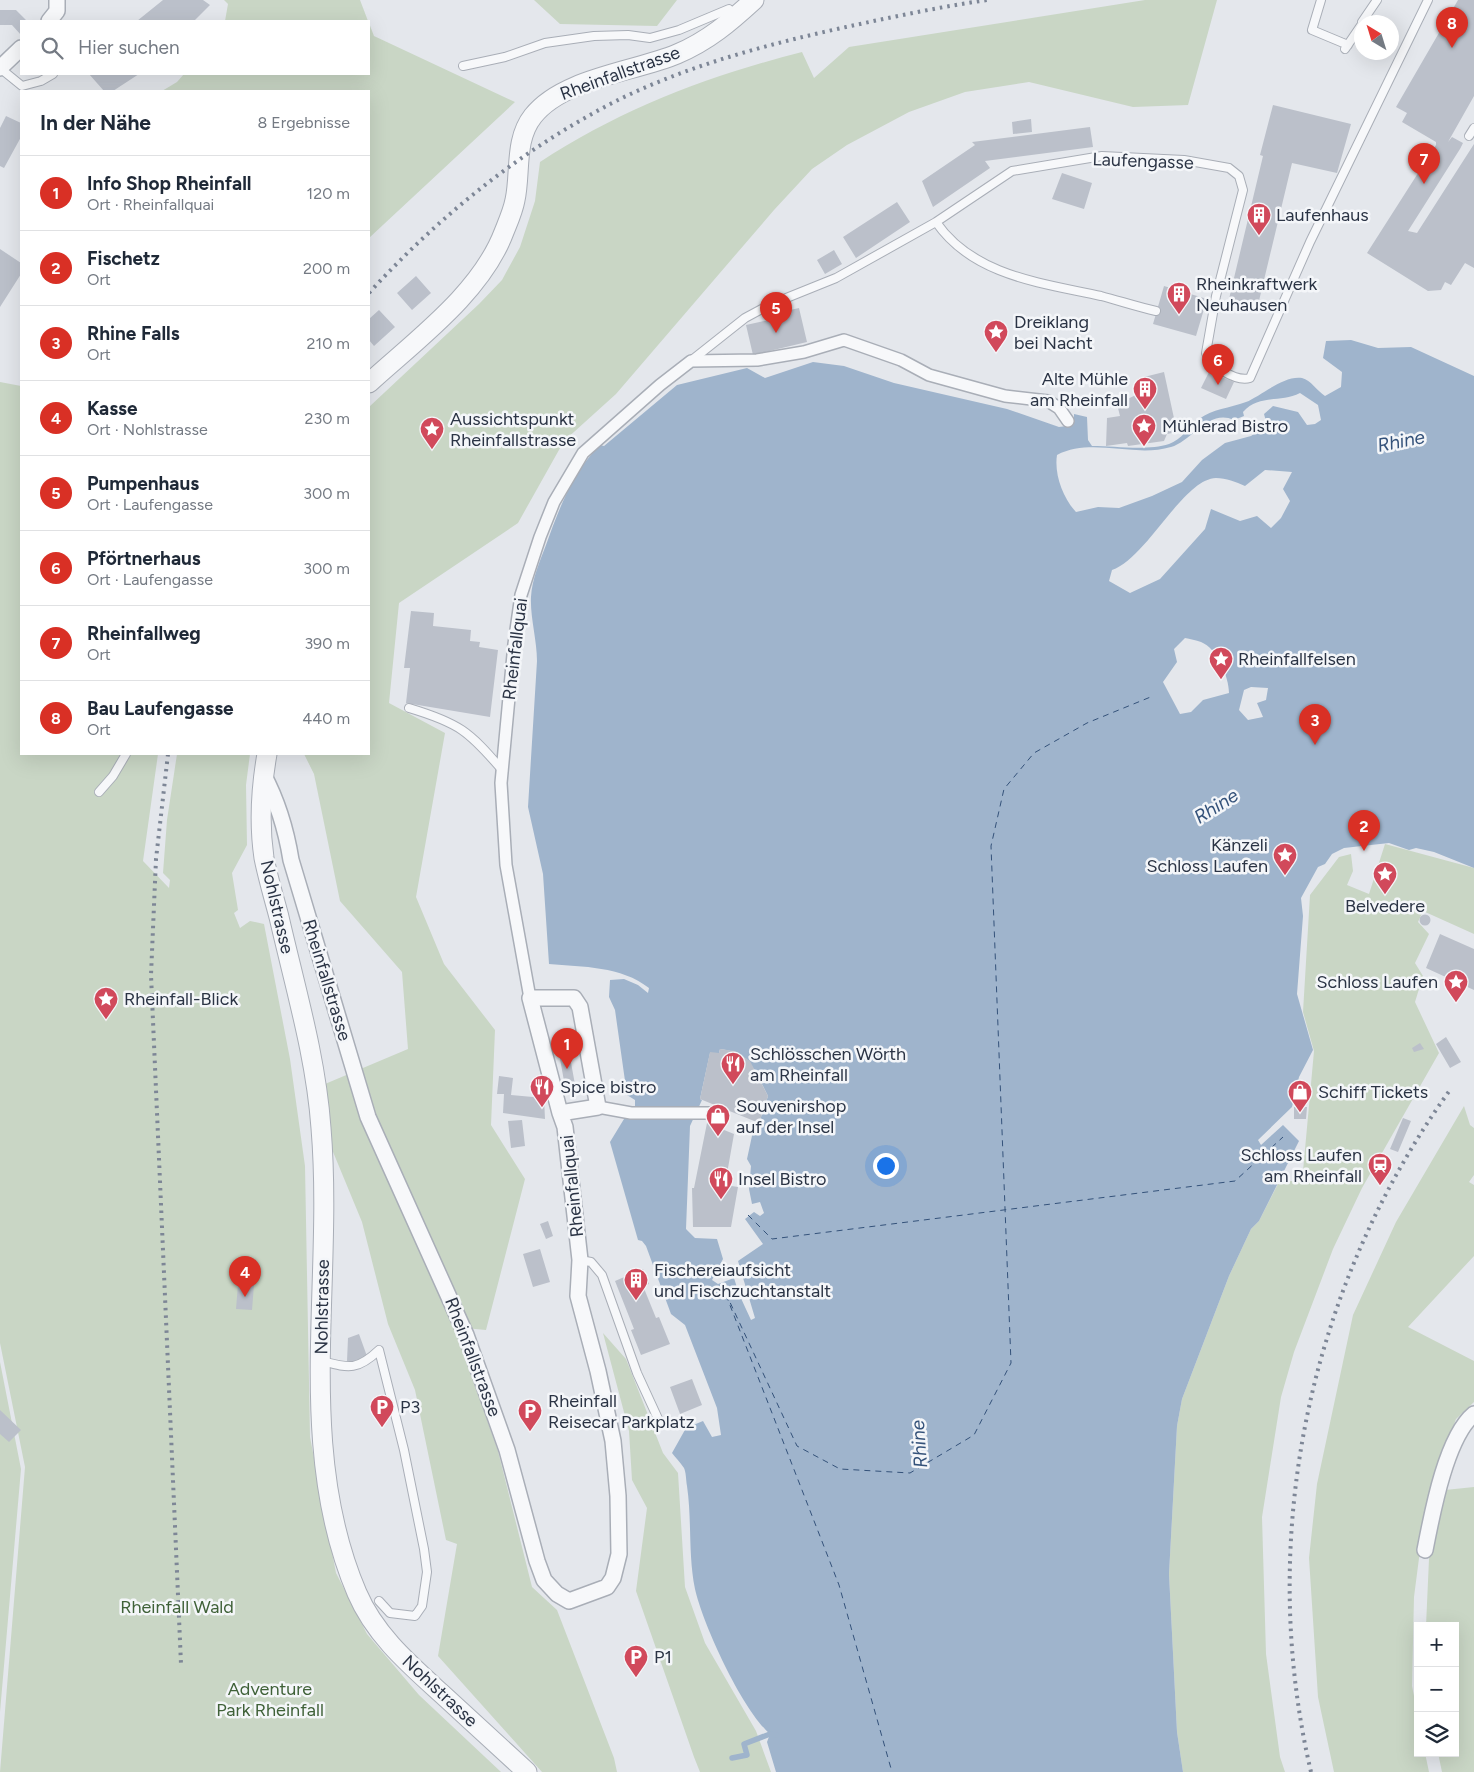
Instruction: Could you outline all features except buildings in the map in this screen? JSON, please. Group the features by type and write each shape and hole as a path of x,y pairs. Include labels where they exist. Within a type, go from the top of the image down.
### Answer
{"street":[{"path":"50,20 57,11 57,0"},
{"name":"Rheinfallstrasse","path":"370,382 456,303 486,270 503,235 515,200 522,137 532,116 552,98 590,82 675,54 707,40 754,0"},
{"path":"0,68 20,49"},
{"path":"692,360 757,360 804,352 844,340 902,360 929,375 1006,396 1048,402 1059,408 1068,421"},
{"name":"Rheinfallquai","path":"580,1260 565,1127 530,998 506,865 503,771 514,644 521,595 554,502 583,453 660,385 692,360"},
{"path":"263,774 266,755"},
{"name":"Rheinfallstrasse","path":"263,774 276,797 284,822 292,860 368,1117 466,1335 507,1450 537,1561 544,1580 558,1594 570,1602 607,1586 613,1578 618,1554 618,1496 613,1441 598,1371 578,1296 580,1260"},
{"name":"Nohlstrasse","path":"263,774 261,816 264,858 306,1032 321,1127 325,1221 321,1360 322,1437 334,1521 358,1596 374,1625 389,1643 527,1772"},
{"path":"530,998 574,998 578,1002 598,1107 630,1113 710,1113"},
{"name":"Rheinfallquai","path":"560,1113 598,1107"},
{"path":"1425,1550 1440,1483 1456,1436 1474,1414"}],"lane":[{"path":"1322,0 1312,30 1346,47 1354,35"},
{"path":"1367,15 1377,0"},
{"name":"Laufengasse","path":"692,360 745,318 769,305 836,278 936,222 1012,171 1102,156 1184,160 1229,168 1239,176 1243,190 1216,296 1206,353 1209,361 1218,368 1240,378 1250,378 1310,242 1428,0"},
{"path":"462,66 555,42 594,36 628,35 650,38 679,30 729,9 736,17"},
{"path":"0,68 22,86 41,81 52,75"},
{"path":"1469,136 1474,128"},
{"path":"936,222 946,236 961,250 990,266 1034,283 1156,311"},
{"path":"409,708 448,721 466,731 503,771"},
{"path":"99,792 113,776 125,755"},
{"path":"580,1260 591,1262 602,1275 637,1374 660,1423"},
{"path":"321,1360 352,1367 365,1363 379,1350 404,1450 427,1572 422,1606 415,1616 390,1614 379,1601"}],"green space":[{"path":"224,0 360,0 368,20 225,20 228,4"},
{"path":"534,0 677,0 657,26 560,24"},
{"path":"1145,0 1217,0 1188,105 1133,107 1029,82 965,92 909,112 847,145 812,169 774,210 616,394 564,441 518,523 399,603 389,703 445,733 416,897 444,964 495,1030 491,1125 525,1179 486,1330 454,1327 498,1451 532,1587 557,1610 614,1758 617,1772 542,1772 438,1656 457,1544 446,1540 415,1390 388,1324 362,1222 331,1147 325,1084 408,1049 402,972 340,901 314,774 304,755 370,755 370,406 502,280 520,247 535,201 540,162 571,143 634,110 699,83 802,52 814,78 849,47"},
{"path":"370,26 374,36 515,102 370,237 370,90 164,90 177,82 183,75 370,75"},
{"name":"Rheinfall Wald","path":"0,382 20,386 20,755 158,755 143,861 169,888 170,880 163,873 167,820 177,755 250,755 246,785 247,845 232,873 238,910 234,913 240,928 250,921 264,924 290,1059 305,1166 310,1437 336,1573 367,1634 419,1695 501,1772 0,1772 25,1467 0,1343"},
{"path":"1385,844 1474,868 1474,934 1423,911 1418,922 1429,934 1415,963 1423,976 1415,1002 1439,1053 1362,1188 1333,1249 1294,1352 1281,1397 1262,1517 1266,1654 1280,1757 1285,1772 1183,1772 1177,1732 1169,1574 1177,1426 1182,1399 1229,1276 1251,1229 1259,1221 1280,1180 1302,1182 1314,1051 1303,1012 1310,895 1339,857 1351,854 1353,871 1347,885 1369,894"},
{"path":"1464,1106 1470,1125 1474,1128 1474,1175 1469,1182 1474,1185 1474,1256 1408,1327 1474,1361 1474,1402 1456,1419 1426,1504 1414,1597 1412,1686 1414,1696 1414,1757 1426,1757 1429,1772 1334,1772 1318,1697 1309,1558 1317,1484 1353,1315 1396,1222"},
{"path":"603,1333 626,1359 663,1453 678,1473 685,1587 705,1643 756,1731 771,1772 700,1772 694,1757 636,1591 647,1508 632,1480 629,1431"},
{"path":"0,1362 21,1469 0,1712"},
{"path":"1474,1487 1474,1772 1442,1772 1439,1757 1459,1757 1459,1622 1426,1622 1429,1559 1445,1490"}],"water":[{"name":"Rhine","path":"1351,340 1378,348 1411,347 1474,376 1474,868 1434,852 1416,848 1409,850 1389,843 1344,848 1332,854 1325,864 1318,867 1301,898 1303,916 1297,994 1313,1050 1299,1077 1292,1107 1258,1140 1261,1145 1283,1125 1299,1141 1259,1221 1251,1229 1229,1276 1182,1399 1177,1426 1169,1574 1177,1732 1183,1772 776,1772 767,1742 770,1734 759,1723 737,1688 715,1645 699,1605 693,1576 685,1472 672,1453 686,1428 703,1421 712,1437 721,1435 717,1408 685,1325 671,1314 646,1246 642,1241 638,1240 610,1142 624,1119 635,1118 635,1100 627,1095 615,1010 609,997 610,980 624,979 638,985 648,993 649,988 626,975 614,972 588,967 549,964 543,874 528,807 537,661 531,597 537,570 556,518 574,479 600,445 604,446 677,385 747,368 765,378 813,362 844,366 894,383 1007,409 1059,427 1074,425 1074,414 1087,417 1088,440 1092,446 1131,448 1169,444 1204,416 1246,402 1280,383 1295,378 1305,379 1325,396 1341,387 1342,372 1323,358 1326,341","holes":["1300,393 1318,405 1321,420 1315,424 1307,425 1298,412 1273,406 1264,414 1267,425 1251,436 1225,443 1202,460 1182,482 1119,508 1098,507 1076,512 1063,493 1058,478 1057,455 1070,450 1084,448 1157,450 1171,447 1179,444 1201,427 1217,418 1225,417 1234,420 1244,416 1243,412 1249,406 1256,403","1265,470 1292,472 1283,489 1290,501 1281,518 1271,528 1257,516 1240,521 1211,509 1205,529 1160,579 1130,593 1109,581 1112,570 1125,563 1138,551 1178,504 1203,482 1220,478 1245,486","1185,638 1207,645 1221,664 1227,679 1229,693 1203,700 1191,712 1180,714 1163,682 1177,662 1174,649","1251,687 1268,688 1266,700 1257,703 1263,717 1248,720 1239,710 1244,690","720,1049 730,1051 745,1059 755,1071 768,1096 759,1123 755,1122 747,1159 751,1166 749,1189 752,1204 760,1202 764,1213 760,1216 754,1212 745,1219 763,1244 738,1261 755,1318 751,1320 734,1278 718,1284 712,1280 723,1259 717,1239 695,1238 686,1229 690,1126 702,1100 700,1099 710,1053 719,1053"]}],"waterway":[{"path":"732,1758 747,1755 744,1744 770,1734 776,1735"}],"ferry route":[{"path":"721,1283 797,1446 840,1469 910,1473 974,1435 1011,1363 991,846 1004,789 1034,753 1087,723 1153,696"},
{"path":"748,1215 772,1239 1235,1181 1283,1137"},
{"path":"726,1295 839,1585 892,1772"}],"railway":[{"path":"370,292 425,236 486,184 552,138 622,98 676,75 760,48 933,9 987,0"},
{"path":"168,755 156,859 151,975 181,1664"},
{"path":"1311,1772 1295,1683 1290,1594 1294,1505 1307,1416 1330,1330 1361,1246 1401,1166 1450,1090"}],"place":[{"name":"Bau Laufengasse","path":"1452,48"},
{"name":"Rheinfallweg","path":"1424,184"},
{"name":"Laufenhaus","path":"1259,236"},
{"name":"Rheinkraftwerk Neuhausen","path":"1179,315"},
{"name":"Pumpenhaus","path":"776,333"},
{"name":"Dreiklang bei Nacht","path":"996,353"},
{"name":"Pförtnerhaus","path":"1218,385"},
{"name":"Alte Mühle am Rheinfall","path":"1145,410"},
{"name":"Mühlerad Bistro","path":"1144,447"},
{"name":"Aussichtspunkt Rheinfallstrasse","path":"432,450"},
{"name":"Rheinfallfelsen","path":"1221,680"},
{"name":"Rhine Falls","path":"1315,745"},
{"name":"Fischetz","path":"1364,851"},
{"name":"Känzeli Schloss Laufen","path":"1285,876"},
{"name":"Belvedere","path":"1385,895"},
{"name":"Schloss Laufen","path":"1456,1003"},
{"name":"Rheinfall-Blick","path":"106,1020"},
{"name":"Info Shop Rheinfall","path":"567,1069"},
{"name":"Schlösschen Wörth am Rheinfall","path":"733,1085"},
{"name":"Spice bistro","path":"542,1108"},
{"name":"Schiff Tickets","path":"1300,1113"},
{"name":"Souvenirshop auf der Insel","path":"718,1137"},
{"name":"Schloss Laufen am Rheinfall","path":"1380,1186"},
{"name":"Insel Bistro","path":"721,1200"},
{"name":"Kasse","path":"245,1297"},
{"name":"Fischereiaufsicht und Fischzuchtanstalt","path":"636,1301"},
{"name":"P3","path":"382,1428"},
{"name":"Rheinfall Reisecar Parkplatz","path":"530,1432"},
{"name":"P1","path":"636,1678"}],"park label":[{"name":"Adventure Park Rheinfall","path":"270,1699"}]}
